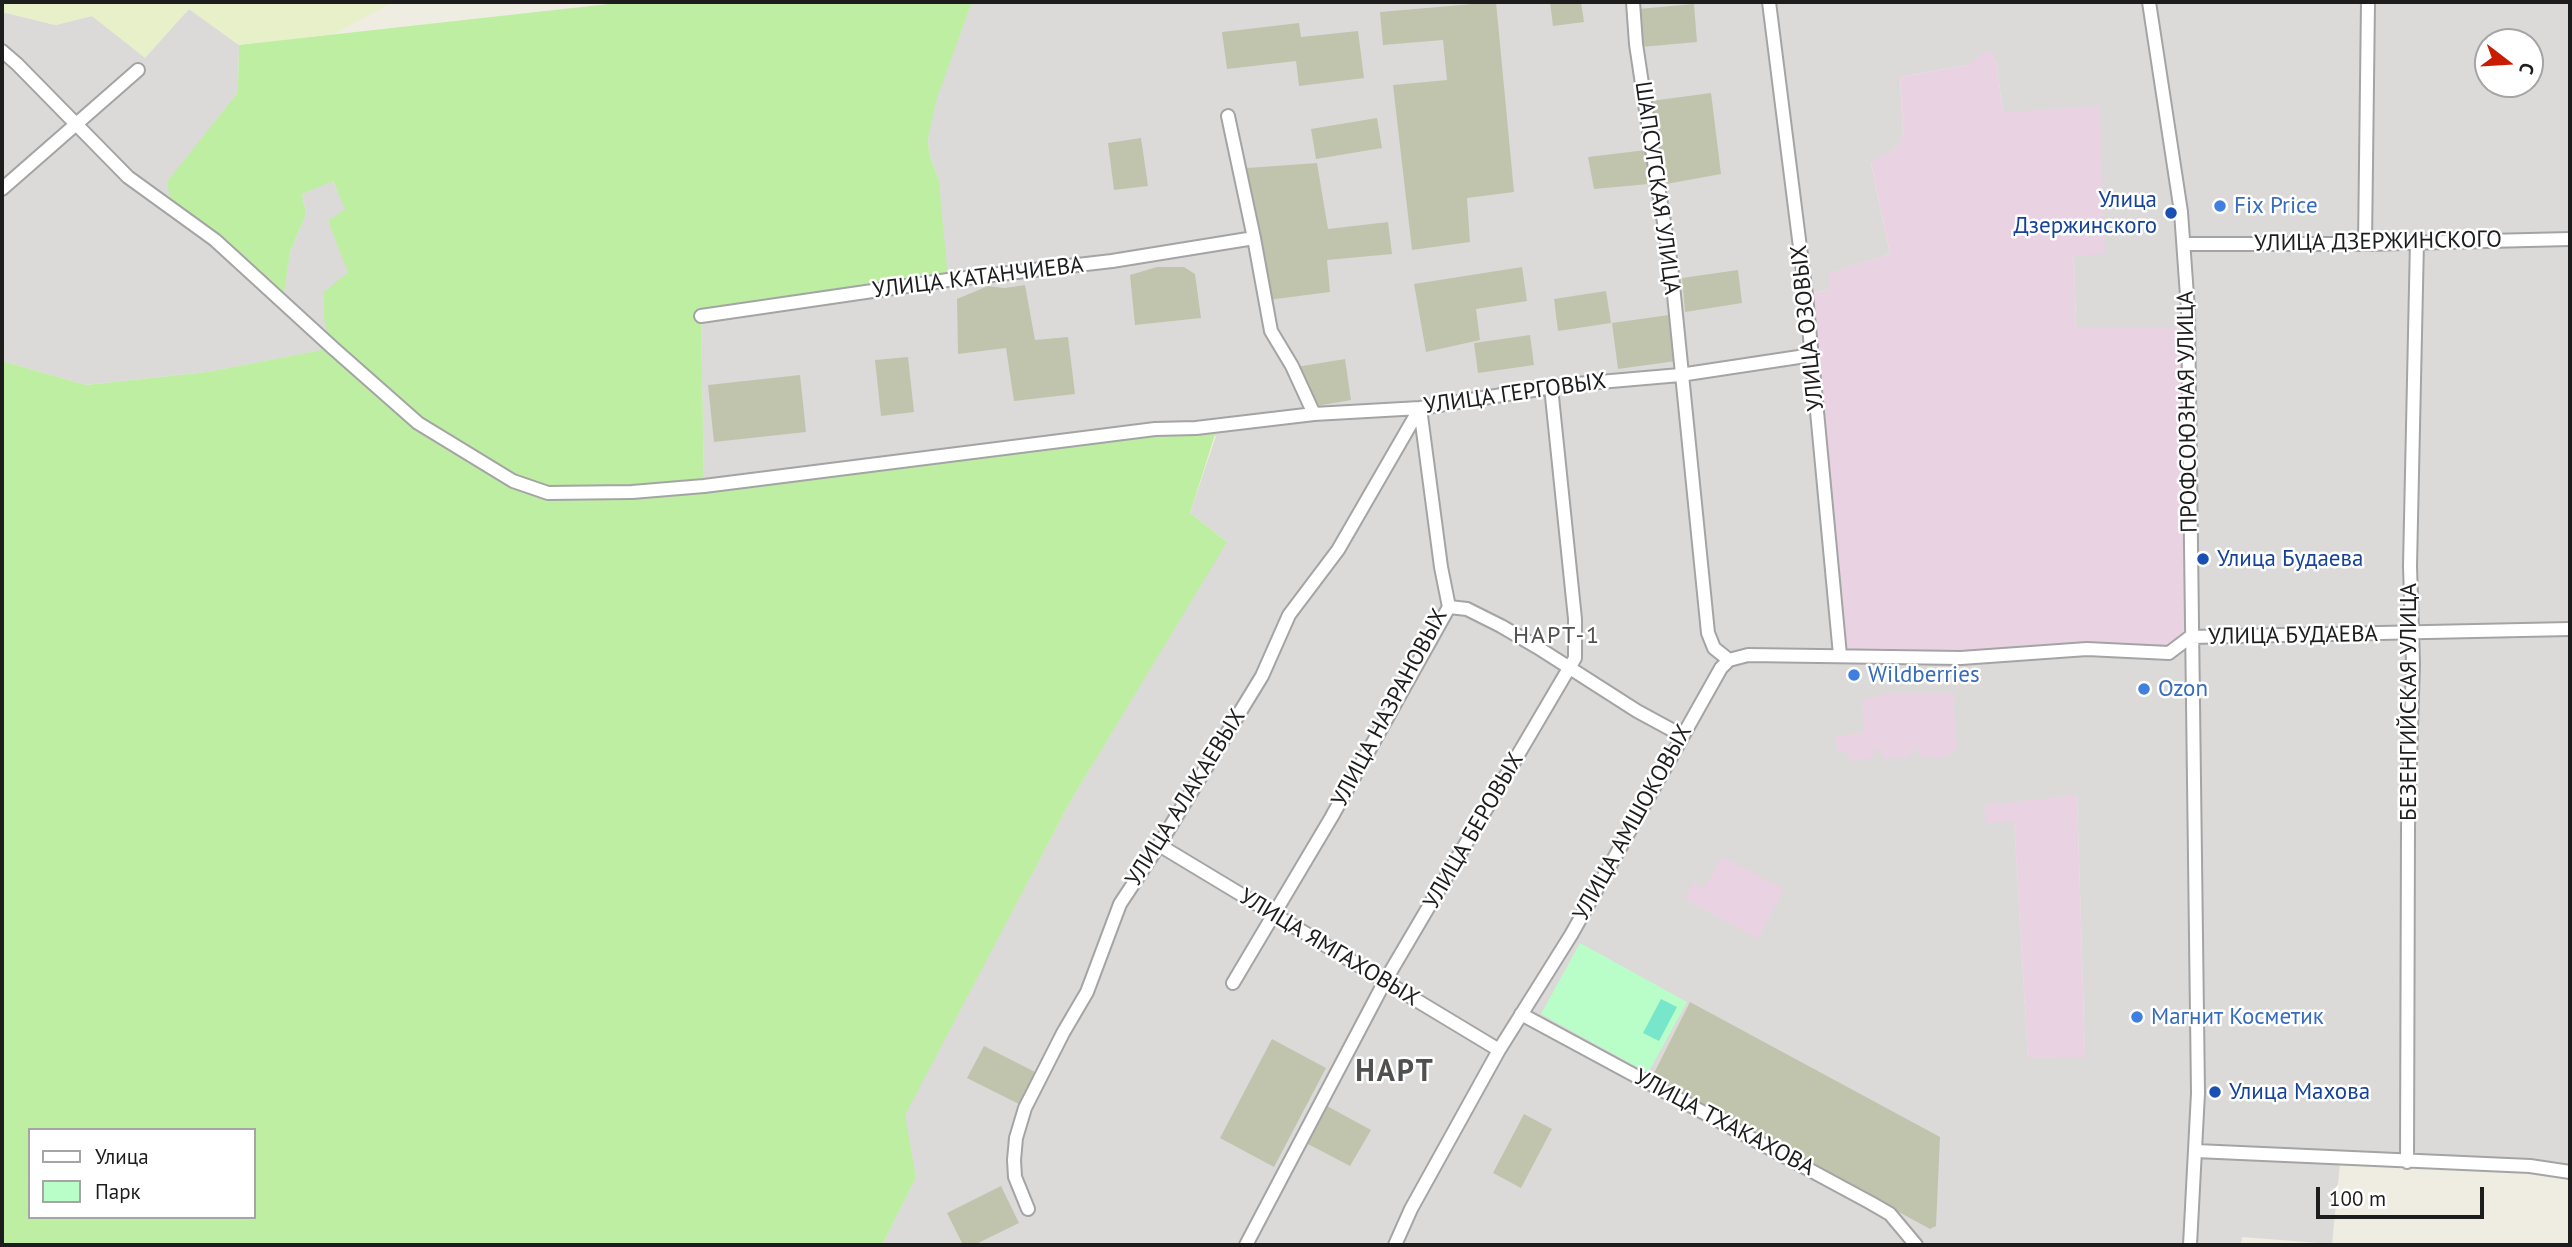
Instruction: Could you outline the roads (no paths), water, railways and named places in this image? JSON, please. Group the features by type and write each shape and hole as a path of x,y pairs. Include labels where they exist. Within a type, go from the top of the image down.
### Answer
{"street":[{"name":"ШАПСУГСКАЯ УЛИЦА","path":"1633,2 1636,44 1671,265 1681,374"},
{"name":"УЛИЦА ОЗОВЫХ","path":"1769,2 1812,355 1840,655"},
{"name":"ПРОФСОЮЗНАЯ УЛИЦА","path":"2149,2 2185,244 2188,310 2190,637 2198,1093 2190,1245"},
{"path":"2365,244 2368,2"},
{"name":"УЛИЦА ГЕРГОВЫХ","path":"2,51 18,64 128,177 215,240 418,423 513,481 548,494 632,492 704,486 1155,429 1314,414 1420,408 1551,387 1681,374 1812,355"},
{"path":"2,189 138,70"},
{"path":"1228,116 1271,331 1292,366 1314,414"},
{"name":"УЛИЦА КАТАНЧИЕВА","path":"701,316 948,280 1112,261 1254,238"},
{"name":"УЛИЦА ДЗЕРЖИНСКОГО","path":"2185,244 2365,244 2570,239"},
{"name":"БЕЗЕНГИЙСКАЯ УЛИЦА","path":"2407,1162 2408,827 2412,634 2410,566 2417,241"},
{"path":"1681,374 1708,633 1714,648 1729,660"},
{"name":"УЛИЦА БЕРОВЫХ","path":"1246,1245 1385,981 1570,667 1576,648 1575,619 1551,387"},
{"name":"УЛИЦА НАЗРАНОВЫХ","path":"1233,983 1331,818 1449,607 1420,408"},
{"name":"УЛИЦА АЛАКАЕВЫХ","path":"1028,1209 1015,1177 1014,1160 1016,1138 1025,1108 1087,992 1120,904 1160,845 1262,676 1289,615 1338,550 1420,408"},
{"path":"1449,607 1467,609 1482,616 1570,667 1637,711 1683,736"},
{"name":"УЛИЦА БУДАЕВА","path":"1729,660 1748,655 1961,658 2087,649 2169,653 2190,637 2570,629"},
{"name":"УЛИЦА АМШОКОВЫХ","path":"1395,1245 1411,1209 1499,1050 1571,935 1721,668 1729,660"},
{"name":"УЛИЦА ЯМГАХОВЫХ","path":"1160,845 1499,1050"},
{"name":"УЛИЦА ТХАКАХОВА","path":"1521,1014 1890,1214 1916,1245"},
{"path":"2196,1151 2530,1166 2570,1172"}],"place":[{"name":"Fix Price","path":"2220,206"},
{"name":"Улица Дзержинского","path":"2171,213"},
{"name":"Улица Будаева","path":"2203,559"},
{"name":"Wildberries","path":"1854,675"},
{"name":"Ozon","path":"2144,689"},
{"name":"Магнит Косметик","path":"2137,1017"},
{"name":"Улица Махова","path":"2215,1092"}],"district":[{"name":"НАРТ-1","path":"1557,636"},
{"name":"НАРТ","path":"1395,1072"}]}
